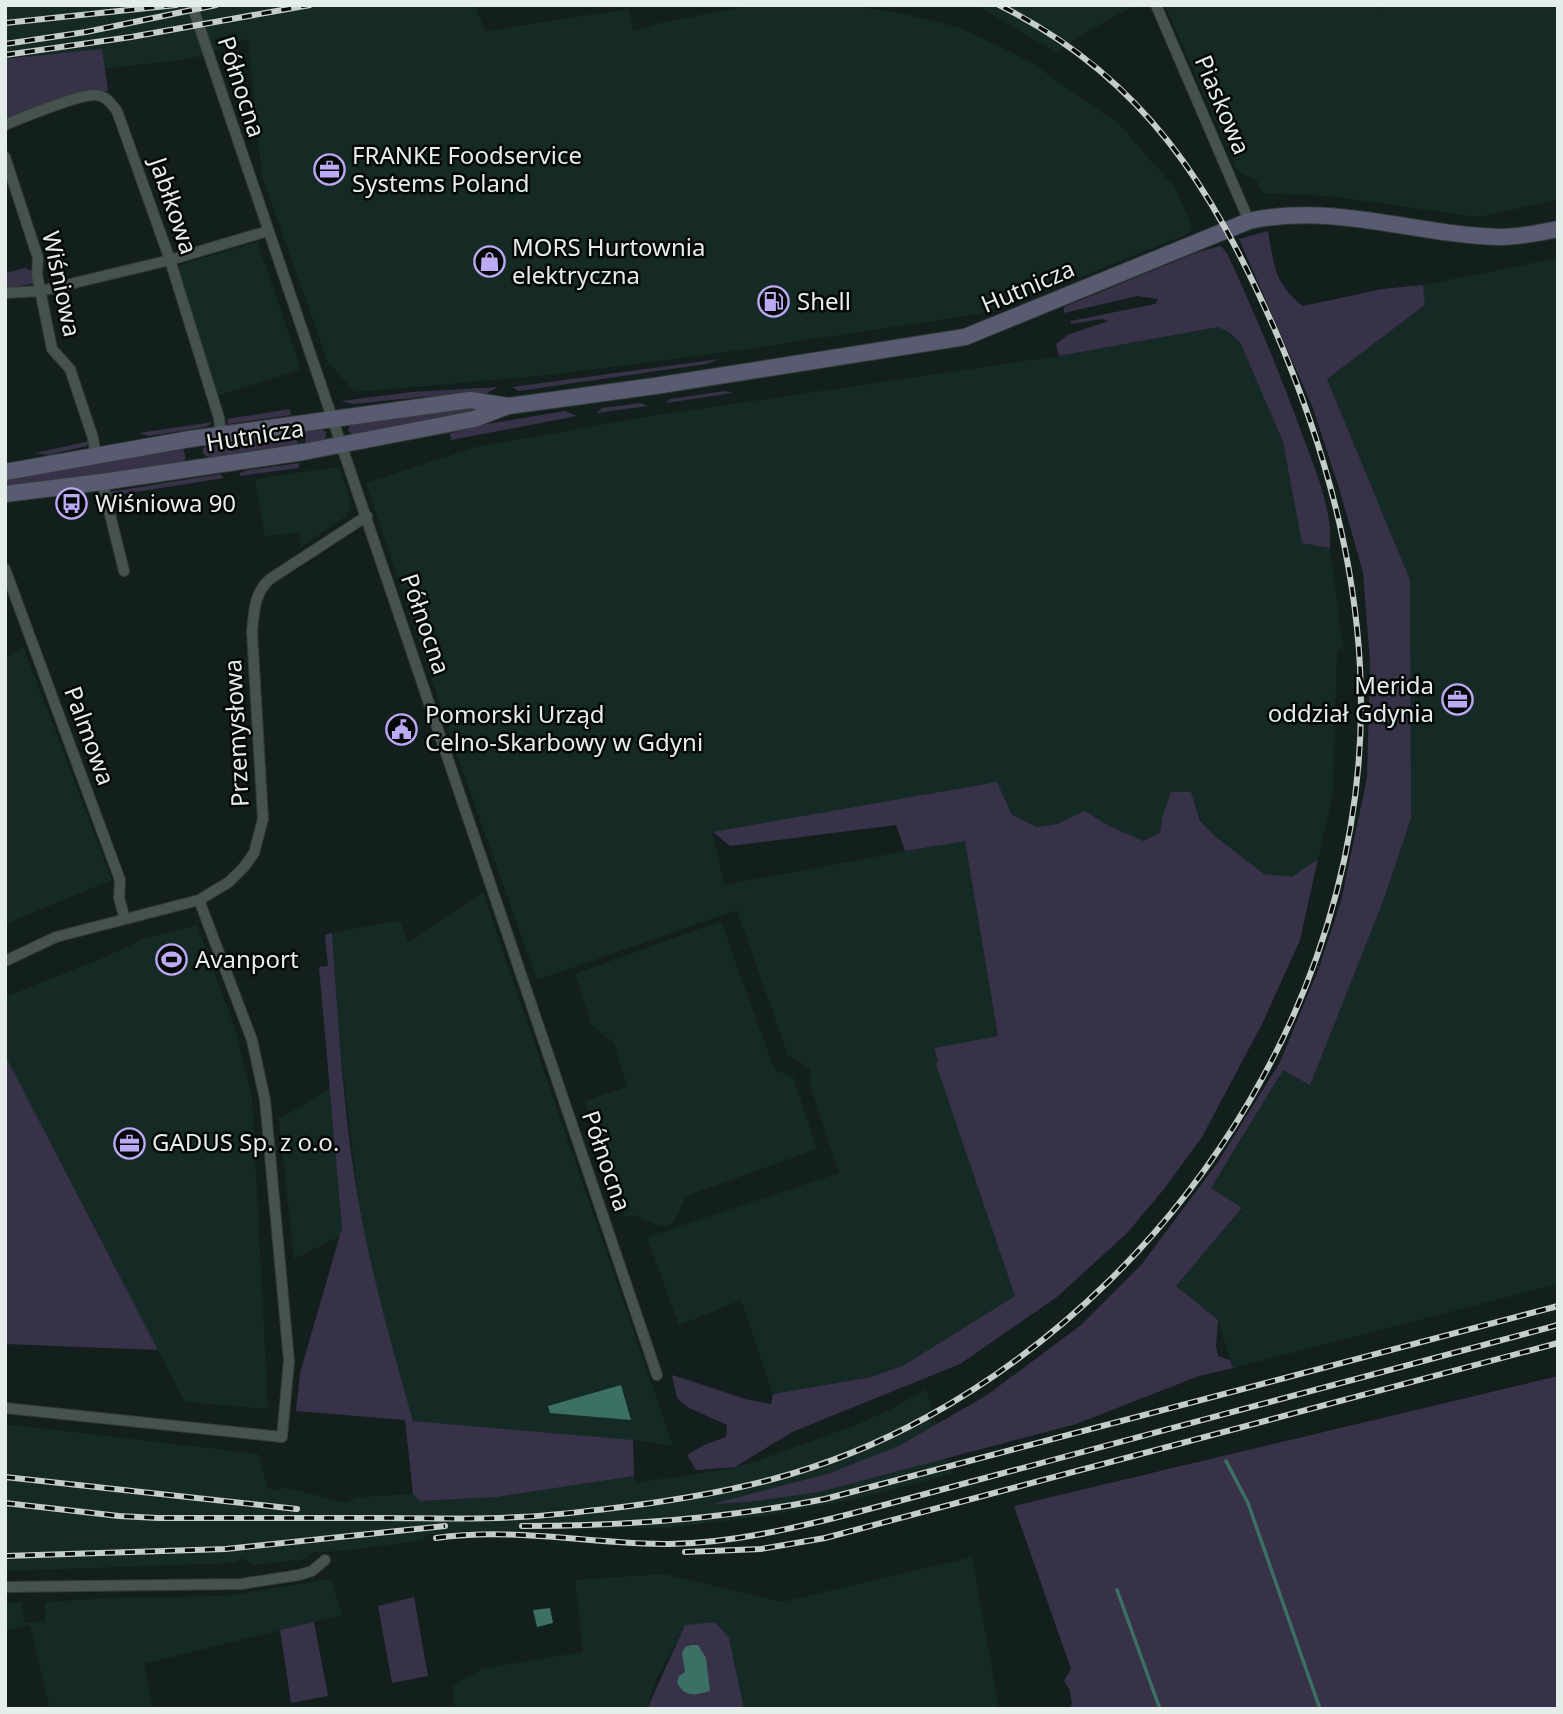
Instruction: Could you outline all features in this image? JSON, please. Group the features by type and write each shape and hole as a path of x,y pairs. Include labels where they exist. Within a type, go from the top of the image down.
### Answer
{"main road":[{"name":"Hutnicza","path":"5,494 195,469 343,445 474,419 508,406 655,386 965,337 1249,221 1277,215 1299,214 1500,237 1558,229"},
{"name":"Hutnicza","path":"5,472 190,439 470,400 508,406"},
{"path":"190,439 195,469"}],"street":[{"name":"Północna","path":"192,5 657,1375"},
{"name":"Piaskowa","path":"1156,5 1249,221"},
{"name":"Jabłkowa","path":"5,125 96,94 107,99 117,111 170,260 219,418 221,435"},
{"name":"Wiśniowa","path":"5,157 7,172 38,258 37,275 52,349 70,369 93,438 96,456"},
{"path":"5,293 41,291 170,260 268,231"},
{"path":"102,482 124,571"},
{"name":"Przemysłowa","path":"5,961 55,937 199,900 218,891 239,873 254,853 262,825 252,632 259,593 270,579 367,516"},
{"name":"Palmowa","path":"5,569 120,880 119,898 125,919"},
{"path":"5,1408 282,1437 289,1361 265,1100 248,1027 199,900"},
{"path":"5,1587 241,1584 312,1571 325,1560"}],"shaded area":[{"path":"5,5 475,5 485,31 629,9 633,32 660,23 752,5 848,5 904,14 958,27 1015,54 1119,124 1175,188 1190,222 1191,231 1008,306 973,315 550,375 355,392 328,362 262,176 248,39 189,59 5,80"},
{"path":"976,5 1135,5 1075,39 1057,53"},
{"path":"1165,5 1377,5 1380,9 1391,5 1558,5 1558,200 1477,217 1329,196 1262,193 1257,181 1237,170"},
{"path":"102,49 108,91 69,97 5,119 5,59"},
{"path":"1268,231 1277,273 1286,290 1303,306 1382,289 1423,285 1425,305 1327,379 1410,580 1411,818 1382,904 1310,1085 1283,1070 1211,1188 1242,1208 1176,1286 1218,1320 1218,1356 1230,1360 1233,1368 1199,1376 1076,1424 819,1492 713,1504 827,1474 899,1446 987,1395 1081,1325 1142,1264 1218,1162 1280,1062 1319,968 1341,901 1367,778 1370,662 1363,572 1339,488 1313,408 1239,239"},
{"path":"257,242 301,369 217,396 176,266"},
{"path":"1221,246 1228,255 1257,321 1312,461 1326,504 1330,548 1302,543 1283,442 1240,342 1229,332 1218,327 1059,356 1056,344 1069,334 1109,321 1102,319 1071,324 1071,321 1155,304 1158,299 1137,296 1064,313 1064,307 1198,252"},
{"path":"1558,258 1558,1284 1233,1368 1218,1320 1176,1286 1242,1209 1211,1188 1283,1069 1310,1085 1410,580 1327,379 1425,305 1423,285"},
{"path":"26,268 33,272 33,284 5,288 5,273"},
{"path":"1219,327 1240,342 1283,442 1302,542 1330,548 1343,648 1337,650 1333,794 1318,859 1292,878 1264,874 1216,837 1201,821 1191,792 1162,818 1161,833 1143,841 1109,826 1085,811 1057,824 1037,827 1012,815 997,782 713,833 724,885 965,840 998,1036 934,1048 1015,1296 904,1365 871,1377 773,1394 741,1300 679,1325 647,1237 839,1173 809,1082 811,1069 788,1056 737,910 537,980 455,749 366,483 476,447 651,416 1059,356"},
{"path":"720,359 706,364 519,391 512,387"},
{"path":"498,387 487,393 353,404 341,401 412,392"},
{"path":"725,391 733,393 666,403 670,399"},
{"path":"641,403 648,406 596,413 602,408"},
{"path":"498,405 500,407 353,435 348,431 350,425 355,423"},
{"path":"290,409 291,415 228,424 227,419"},
{"path":"565,411 577,416 451,440 450,434 469,427"},
{"path":"213,422 206,427 149,436 139,433"},
{"path":"320,428 326,432 325,439 306,444 304,431"},
{"path":"296,432 298,445 210,458 203,454 206,445"},
{"path":"89,441 87,446 48,455 35,453"},
{"path":"183,449 186,458 182,462 5,486 5,477"},
{"path":"300,463 298,468 240,476 240,473 248,470"},
{"path":"337,467 351,502 346,516 301,547 299,533 265,536 255,479"},
{"path":"220,474 224,478 110,496 109,492"},
{"path":"23,646 112,880 5,924 5,658"},
{"path":"997,782 1012,815 1037,827 1057,824 1085,811 1109,826 1143,841 1160,833 1171,792 1191,792 1200,821 1216,837 1264,874 1292,877 1318,859 1300,940 1263,1022 1202,1137 1127,1233 1057,1297 960,1364 792,1432 735,1467 696,1470 687,1455 726,1437 727,1425 689,1408 677,1398 672,1375 749,1400 771,1404 773,1394 871,1377 904,1365 1015,1296 936,1064 938,1060 934,1048 998,1036 965,841 905,851 896,825 730,846 713,832"},
{"path":"483,892 673,1446 413,1421 375,1289 358,1197 339,1038 332,933 400,920 408,943"},
{"path":"721,921 774,1069 793,1077 817,1149 686,1196 669,1226 632,1215 625,1217 585,1101 627,1087 614,1043 592,1026 575,974"},
{"path":"197,925 235,1029 252,1098 268,1409 185,1402 5,1055 5,997 108,956 143,939"},
{"path":"332,933 345,1099 358,1198 376,1282 413,1421 633,1440 634,1476 497,1497 420,1501 413,1494 405,1420 296,1411 300,1373 342,1228 319,967 328,966 325,935"},
{"path":"5,1055 158,1350 5,1344"},
{"path":"330,1089 342,1228 340,1236 294,1259 279,1119"},
{"path":"1558,1376 1558,1709 1069,1709 1072,1704 1070,1691 1064,1681 1071,1669 1014,1506"},
{"path":"621,1385 631,1420 550,1413 548,1406"},
{"path":"926,1389 952,1474 855,1499 763,1516 669,1528 463,1531 425,1535 425,1540 344,1551 313,1552 307,1559 254,1565 241,1558 235,1563 5,1571 5,1424 258,1454 268,1488 277,1491 285,1487 345,1503 358,1497 413,1494 421,1501 497,1497 634,1476 635,1483 721,1470 751,1463 856,1425"},
{"path":"972,1557 999,1709 744,1709 729,1638 715,1622 685,1625 656,1680 646,1709 455,1709 452,1687 481,1669 583,1652 575,1580 664,1574 782,1602"},
{"path":"331,1579 342,1615 144,1664 153,1709 50,1709 30,1625 5,1631 5,1603 21,1602 24,1623 45,1621 45,1602 224,1596"},
{"path":"414,1597 428,1676 392,1683 378,1606"},
{"path":"550,1608 553,1623 537,1627 533,1610"},
{"path":"314,1622 328,1696 291,1703 280,1630"},
{"path":"715,1622 729,1638 744,1709 647,1709 685,1625"},
{"path":"698,1645 706,1658 710,1691 687,1693 677,1682 679,1676 685,1672 682,1653 685,1647"}],"waterway":[{"path":"1226,1461 1248,1503 1320,1709"},
{"path":"1117,1590 1160,1709"}],"railway":[{"path":"5,23 176,5"},
{"path":"5,44 86,32 216,5"},
{"path":"5,55 131,37 310,5"},
{"path":"5,1503 158,1518 502,1518 552,1515 691,1497 771,1480 810,1468 849,1454 927,1417 1022,1355 1109,1281 1185,1196 1249,1102 1300,1000 1336,893 1357,781 1360,667 1357,623 1343,537 1321,453 1292,370 1251,278 1198,183 1168,141 1133,102 1094,66 1050,34 999,5"},
{"path":"522,1526 674,1520 749,1512 825,1499 1558,1306"},
{"path":"436,1538 494,1534 670,1544 763,1534 854,1513 1558,1325"},
{"path":"685,1552 761,1549 825,1538 1558,1343"},
{"path":"5,1477 297,1509"},
{"path":"5,1556 226,1549 445,1526"}],"place":[{"name":"FRANKE Foodservice Systems Poland","path":"329,170"},
{"name":"MORS Hurtownia elektryczna","path":"489,262"},
{"name":"Shell","path":"774,302"},
{"name":"Wiśniowa 90","path":"72,504"},
{"name":"Merida oddział Gdynia","path":"1457,700"},
{"name":"Pomorski Urząd Celno-Skarbowy w Gdyni","path":"402,729"},
{"name":"Avanport","path":"172,960"},
{"name":"GADUS Sp. z o.o.","path":"129,1143"}]}
